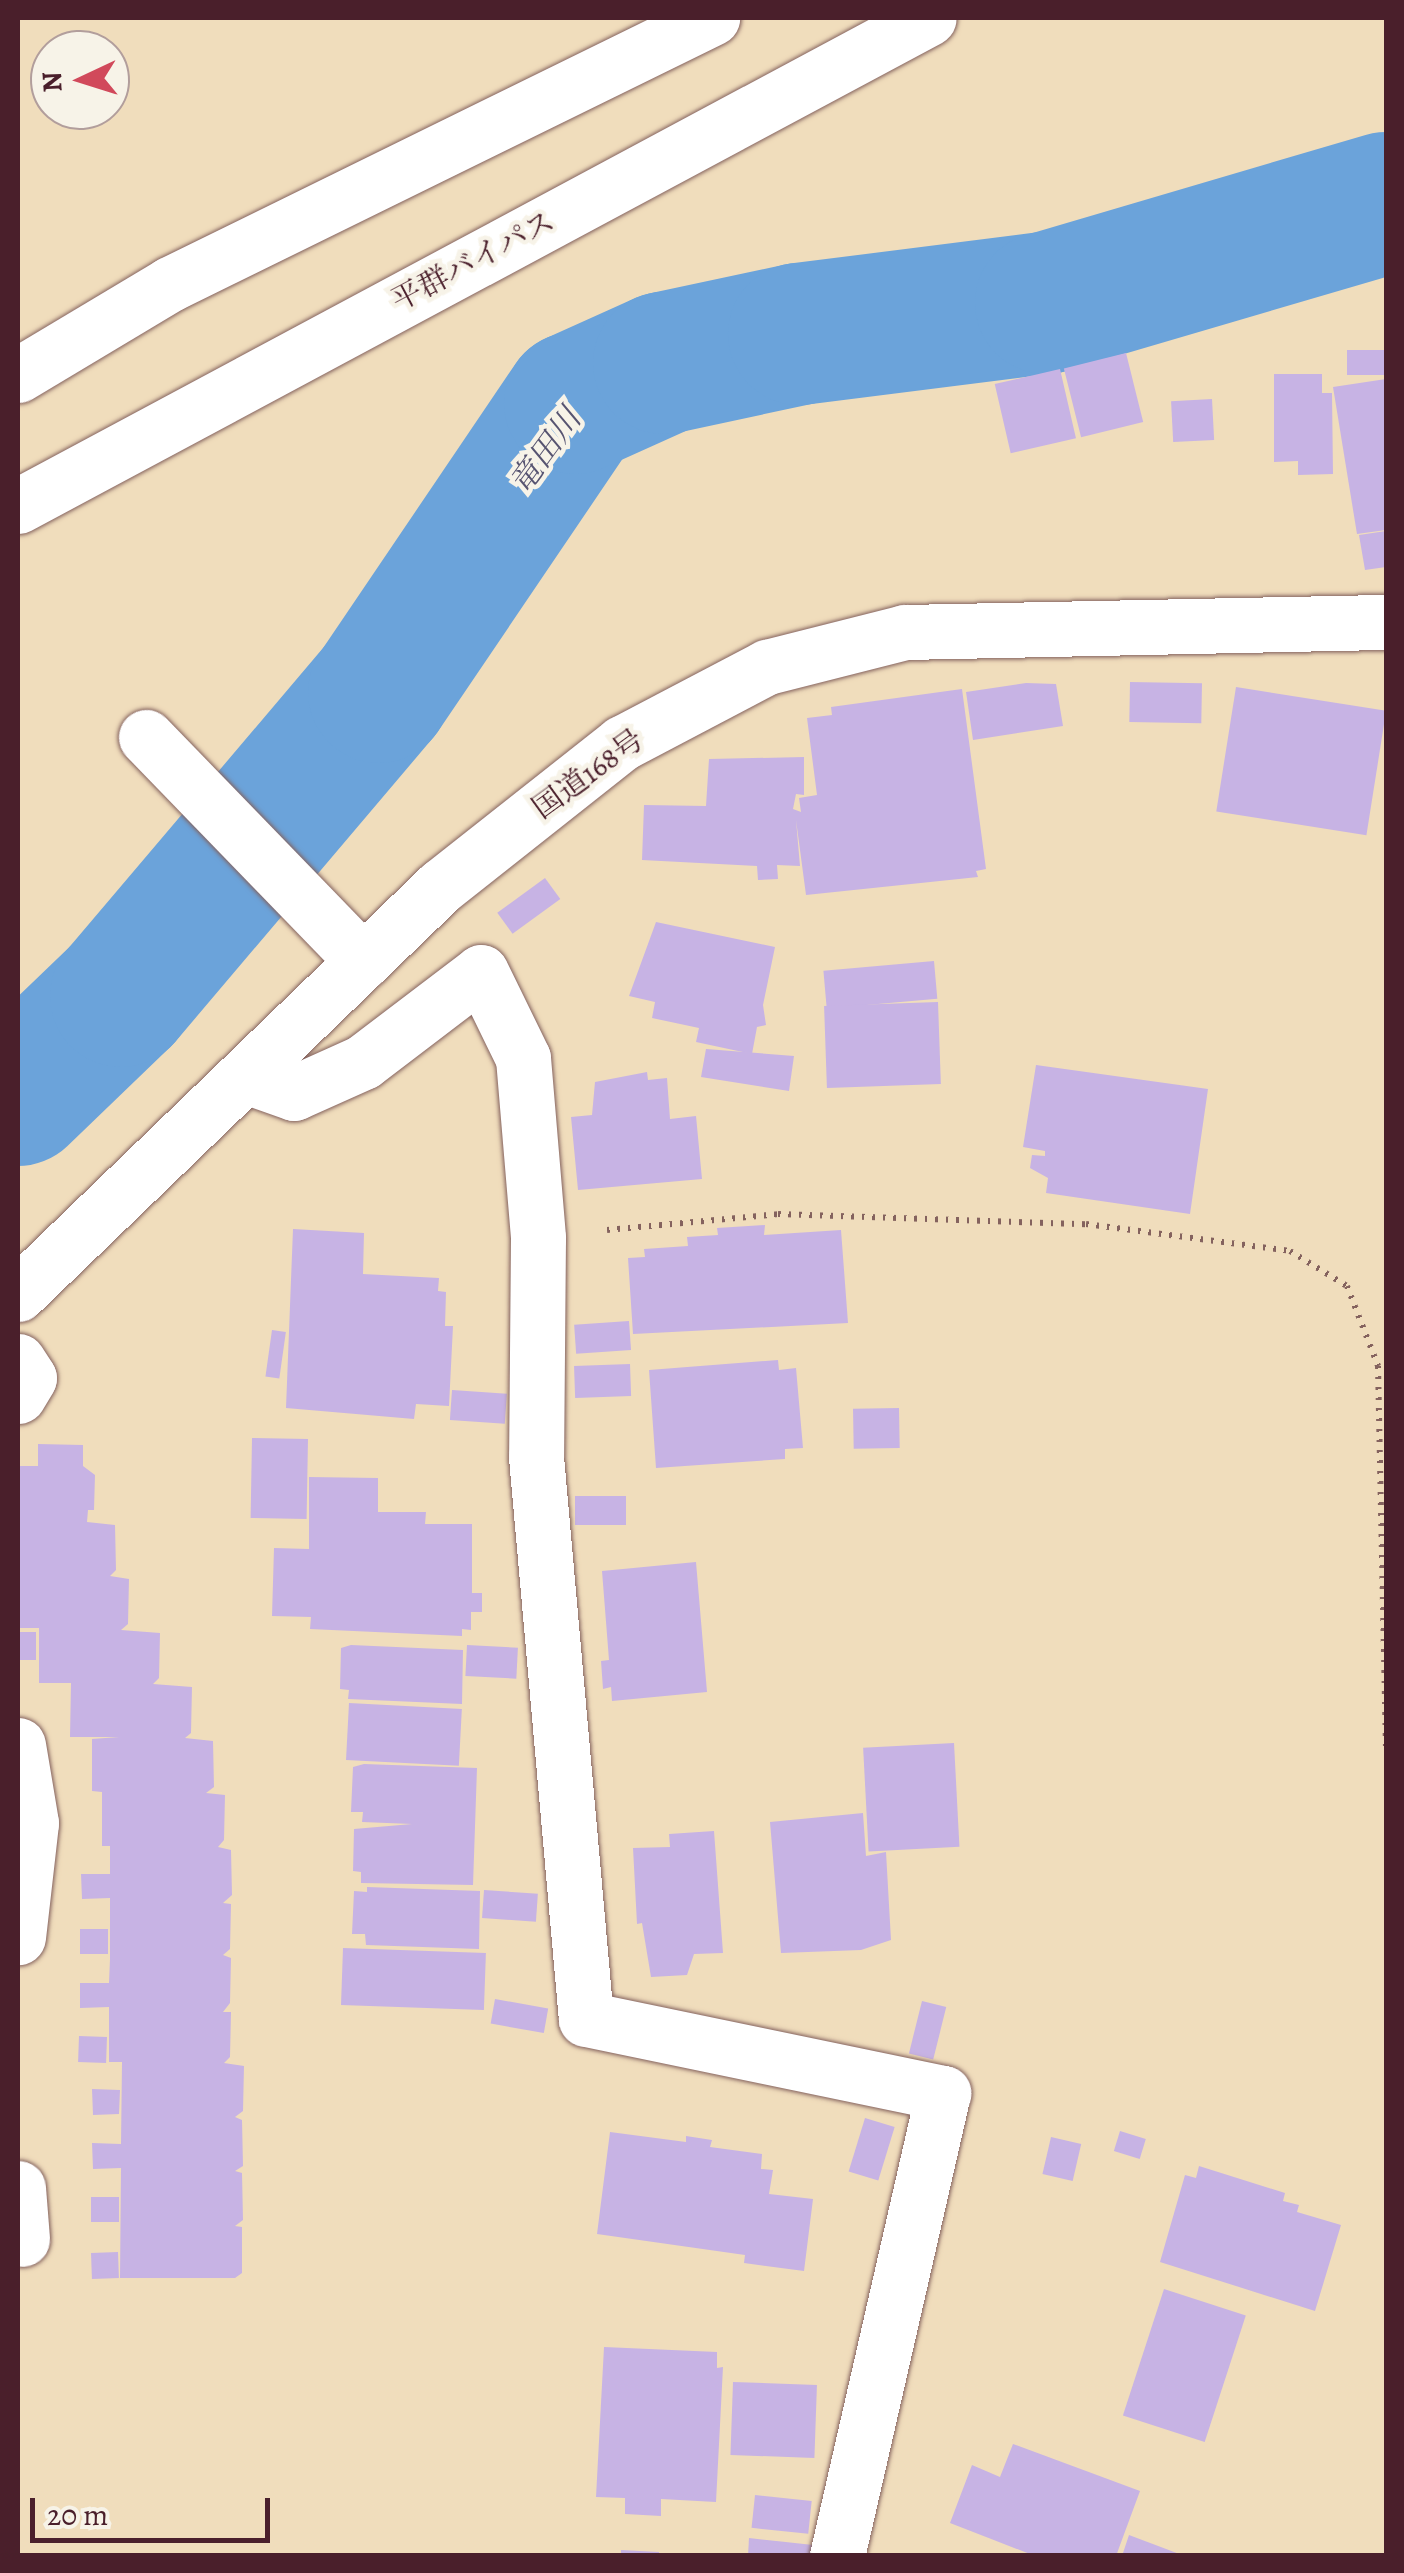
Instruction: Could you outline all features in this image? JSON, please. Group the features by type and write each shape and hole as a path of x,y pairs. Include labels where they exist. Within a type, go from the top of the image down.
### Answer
{"main road":[{"path":"18,375 170,284 712,18"},
{"name":"平群バイパス","path":"18,506 930,18"},
{"name":"国道168号","path":"18,1294 441,886 622,743 767,667 904,632 1386,622"},
{"path":"146,736 364,961"},
{"path":"246,1076 294,1094 362,1062 481,972 523,1058 538,1238 536,1457 586,2018 943,2092 837,2556"},
{"path":"18,1361 30,1378 18,1396"},
{"path":"18,1745 31,1823 18,1937"}],"path":[{"path":"538,1238 778,1214 1086,1224 1290,1252 1304,1260 1347,1286 1378,1366 1386,1746"}],"building":[{"path":"1347,350 1386,350 1386,375 1347,375"},
{"path":"1126,353 1143,422 1081,437 1064,368"},
{"path":"1060,369 1076,438 1011,453 995,384"},
{"path":"1274,374 1322,374 1322,393 1332,393 1333,474 1298,475 1298,461 1274,462"},
{"path":"1386,379 1386,530 1357,534 1333,387"},
{"path":"1212,399 1214,440 1173,442 1171,401"},
{"path":"1386,531 1386,567 1365,570 1359,535"},
{"path":"1130,682 1202,683 1201,723 1129,722"},
{"path":"1026,683 1056,684 1063,726 973,740 966,692"},
{"path":"1236,687 1386,711 1366,835 1216,811"},
{"path":"962,689 986,869 976,871 978,877 806,895 796,820 800,866 777,865 778,879 758,880 757,866 642,860 644,805 706,806 709,759 804,757 804,795 796,794 793,809 801,812 799,798 817,795 807,718 832,715 831,707"},
{"path":"545,878 560,899 513,934 497,913"},
{"path":"656,922 775,947 763,1005 766,1025 757,1027 752,1054 696,1042 699,1028 652,1018 655,1002 629,996"},
{"path":"934,961 937,999 827,1009 823,971"},
{"path":"938,1002 941,1084 827,1088 824,1006"},
{"path":"706,1049 794,1056 789,1091 701,1077"},
{"path":"1036,1065 1208,1089 1190,1214 1046,1193 1048,1178 1030,1168 1032,1155 1045,1156 1045,1151 1023,1147"},
{"path":"647,1072 648,1080 667,1078 670,1119 696,1116 702,1179 578,1190 571,1117 592,1115 595,1082"},
{"path":"765,1225 764,1235 841,1230 848,1323 633,1334 628,1258 645,1257 644,1249 688,1246 687,1237 718,1235 717,1228"},
{"path":"293,1229 364,1233 363,1274 439,1278 438,1291 446,1292 445,1326 453,1326 449,1406 416,1404 414,1419 286,1408"},
{"path":"629,1321 631,1350 576,1354 574,1325"},
{"path":"272,1330 286,1332 279,1378 265,1377"},
{"path":"778,1360 779,1370 796,1368 803,1448 785,1449 785,1459 656,1468 649,1370"},
{"path":"630,1364 631,1396 575,1398 574,1366"},
{"path":"452,1390 507,1394 505,1424 450,1420"},
{"path":"899,1408 900,1448 854,1449 853,1409"},
{"path":"252,1438 308,1439 307,1519 251,1518"},
{"path":"38,1444 83,1445 83,1466 95,1475 94,1510 88,1510 87,1522 115,1525 116,1570 110,1576 129,1579 128,1624 121,1630 160,1633 159,1678 153,1684 192,1687 191,1733 185,1738 213,1741 214,1787 206,1793 225,1795 224,1840 218,1847 231,1850 232,1895 223,1903 231,1904 230,1949 223,1955 231,1958 230,2003 223,2012 231,2012 230,2057 224,2063 244,2066 243,2111 235,2117 242,2120 243,2166 235,2171 242,2173 243,2220 235,2226 242,2227 242,2273 235,2278 120,2278 121,2168 93,2169 92,2143 121,2144 122,2062 109,2062 109,2007 80,2008 80,1983 109,1983 110,1959 110,1898 82,1899 81,1874 110,1874 110,1846 102,1846 102,1792 92,1791 92,1739 119,1737 70,1737 71,1683 39,1683 39,1628 18,1628 18,1466 38,1466"},
{"path":"309,1477 378,1478 378,1512 426,1512 425,1524 472,1524 472,1593 482,1593 482,1612 471,1612 471,1630 462,1629 462,1636 310,1629 311,1617 272,1616 274,1548 309,1549"},
{"path":"575,1496 626,1496 626,1525 575,1525"},
{"path":"696,1562 707,1692 612,1701 611,1687 603,1689 601,1661 609,1660 602,1571"},
{"path":"18,1632 36,1632 36,1660 18,1660"},
{"path":"351,1645 463,1650 462,1704 348,1699 349,1690 340,1689 341,1648"},
{"path":"467,1645 518,1648 516,1679 465,1676"},
{"path":"349,1703 462,1709 459,1766 346,1760"},
{"path":"954,1743 959,1847 869,1852 863,1748"},
{"path":"364,1764 477,1768 473,1885 361,1883 361,1872 353,1871 354,1829 412,1824 362,1822 363,1812 351,1812 353,1767"},
{"path":"863,1813 866,1856 886,1852 891,1940 861,1950 781,1953 770,1822"},
{"path":"714,1831 723,1953 694,1954 687,1975 651,1977 642,1923 637,1924 633,1848 670,1847 669,1834"},
{"path":"367,1887 480,1891 479,1949 366,1945 365,1934 352,1934 354,1891 367,1892"},
{"path":"484,1890 538,1894 536,1922 482,1918"},
{"path":"80,1929 108,1929 108,1954 80,1954"},
{"path":"343,1948 486,1953 484,2010 341,2005"},
{"path":"495,1999 548,2008 544,2033 491,2024"},
{"path":"922,2001 946,2007 933,2059 909,2053"},
{"path":"79,2036 107,2037 106,2063 78,2062"},
{"path":"92,2089 120,2090 119,2114 93,2115"},
{"path":"865,2118 895,2127 878,2181 849,2172"},
{"path":"1120,2131 1146,2139 1140,2159 1114,2151"},
{"path":"610,2132 686,2142 686,2136 712,2140 710,2147 762,2154 761,2169 773,2170 769,2194 813,2199 804,2271 744,2263 745,2255 597,2234"},
{"path":"1051,2137 1081,2144 1073,2181 1042,2174"},
{"path":"1199,2166 1285,2193 1283,2201 1299,2205 1297,2212 1341,2225 1315,2311 1160,2262 1185,2175 1196,2178"},
{"path":"91,2197 119,2197 119,2222 91,2222"},
{"path":"118,2252 119,2278 92,2279 91,2253"},
{"path":"1164,2289 1246,2316 1205,2442 1123,2415"},
{"path":"604,2347 717,2352 717,2368 723,2367 716,2502 661,2499 661,2516 625,2514 625,2498 596,2497"},
{"path":"733,2382 817,2385 814,2458 730,2455"},
{"path":"1013,2444 1140,2491 1116,2556 1035,2556 950,2523 972,2465 1000,2477"},
{"path":"755,2495 812,2501 808,2534 752,2528"},
{"path":"1129,2535 1182,2555 1182,2556 1122,2556"},
{"path":"749,2538 813,2545 812,2556 748,2556"},
{"path":"621,2550 659,2552 659,2556 621,2556"}],"waterway":[{"name":"竜田川","path":"18,1095 121,996 379,692 575,403 664,363 799,334 1046,303 1386,203"}]}
